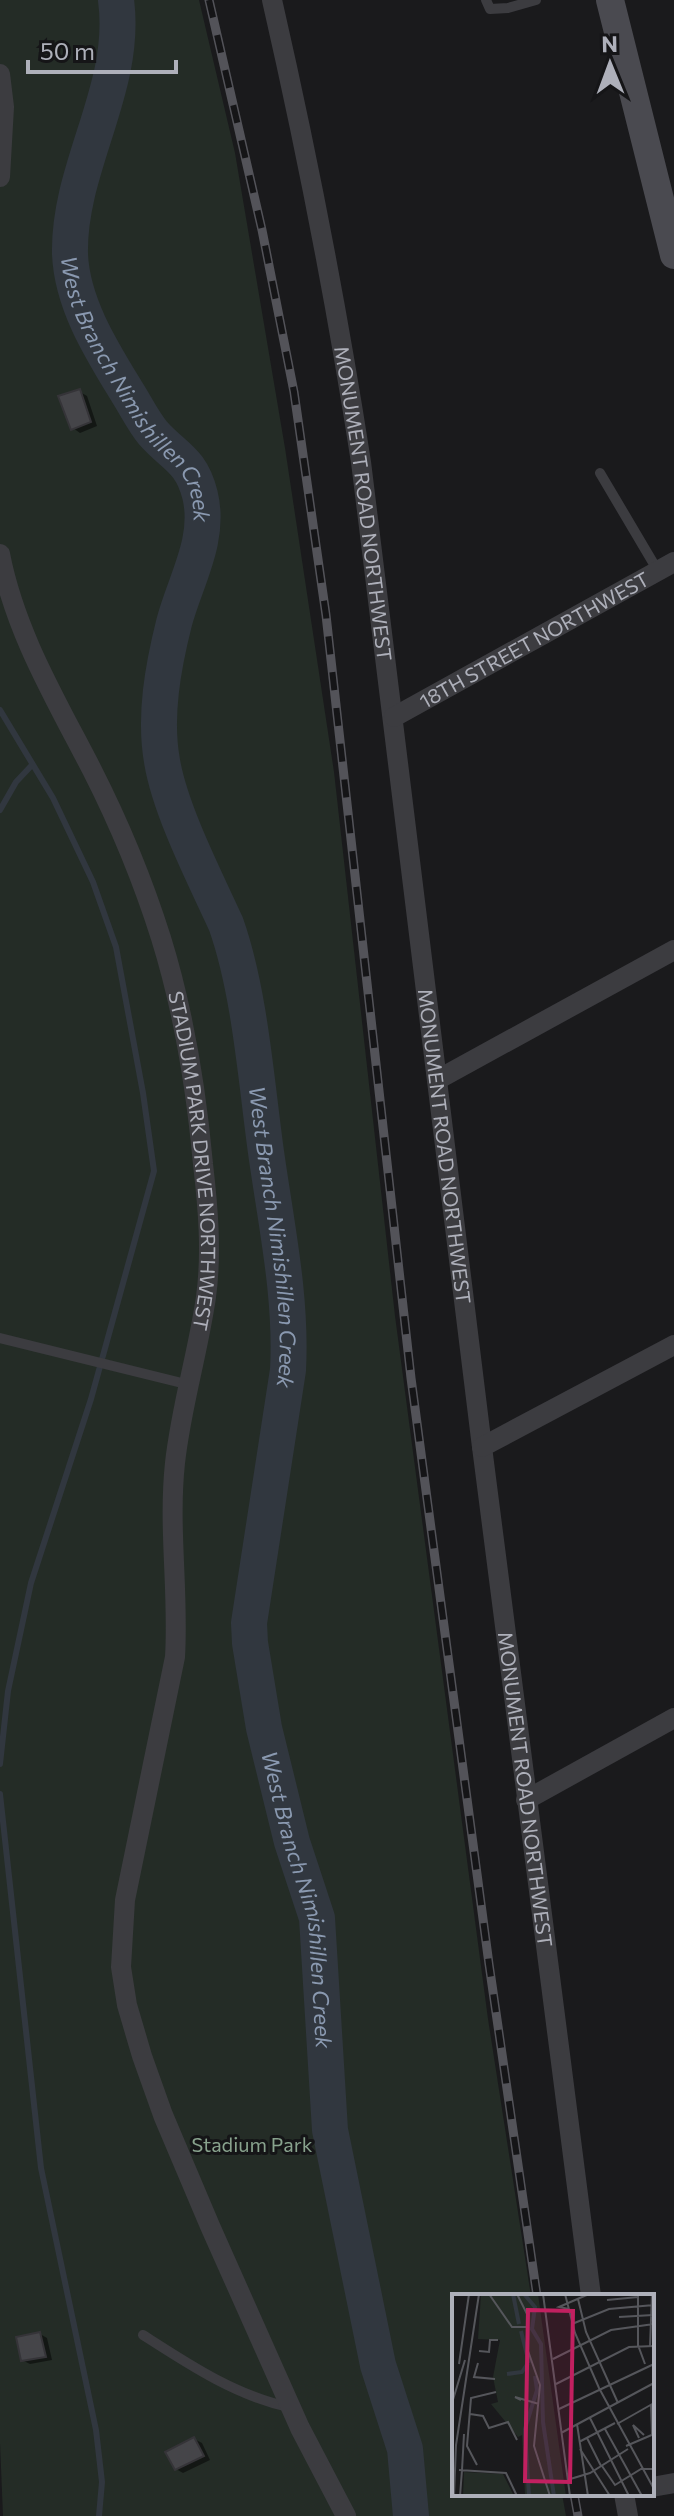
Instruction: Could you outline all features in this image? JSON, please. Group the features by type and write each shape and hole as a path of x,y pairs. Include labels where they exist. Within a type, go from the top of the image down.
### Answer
{"main road":[{"path":"610,0 666,188 674,255"}],"street":[{"name":"MONUMENT ROAD NORTHWEST","path":"272,0 345,358 394,717 526,1800 591,2294"},
{"path":"0,74 4,107 0,177"},
{"name":"STADIUM PARK DRIVE NORTHWEST","path":"0,554 11,599 34,657 94,773 148,899 183,1018 197,1102 207,1196 209,1260 206,1296 175,1460 172,1502 175,1657 125,1900 121,1967 127,2005 163,2115 210,2226 291,2407 346,2516"},
{"name":"18TH STREET NORTHWEST","path":"394,717 666,566"},
{"path":"437,1080 674,950"},
{"path":"482,1447 674,1345"},
{"path":"526,1800 674,1718"},
{"path":"654,2487 674,2483"},
{"path":"624,2496 628,2516"}],"lane":[{"path":"486,0 490,9 508,8 536,0"},
{"path":"600,473 666,566"},
{"path":"0,1338 190,1385"},
{"path":"143,2335 202,2373 272,2403 291,2407"}],"green space":[{"name":"Stadium Park","path":"0,0 199,0 235,153 285,448 334,772 395,1316 488,2019 531,2294 452,2294 452,2496 562,2496 566,2516 3,2516 0,2443"}],"building":[{"path":"80,389 91,422 71,430 58,396"},
{"path":"40,2332 46,2357 21,2361 16,2337"},
{"path":"194,2437 204,2456 175,2470 165,2452"}],"waterway":[{"name":"West Branch Nimishillen Creek","path":"116,0 114,65 78,190 72,222 72,273 82,309 108,360 149,428 187,466 200,495 200,544 174,623 163,674 159,709 160,744 172,801 226,924 241,978 288,1315 288,1370 249,1623 250,1643 264,1728 292,1842 317,1918 330,2130 378,2365 405,2449 411,2516"},
{"path":"0,710 53,798 93,882 116,947 154,1171 91,1399 31,1583 8,1691 0,1764"},
{"path":"0,810 16,782 32,765"},
{"path":"0,1794 41,2168 96,2430 102,2482 99,2516"}],"railway":[{"path":"209,0 262,230 294,392 326,615 411,1378 537,2294"},
{"path":"574,2496 578,2516"}]}
